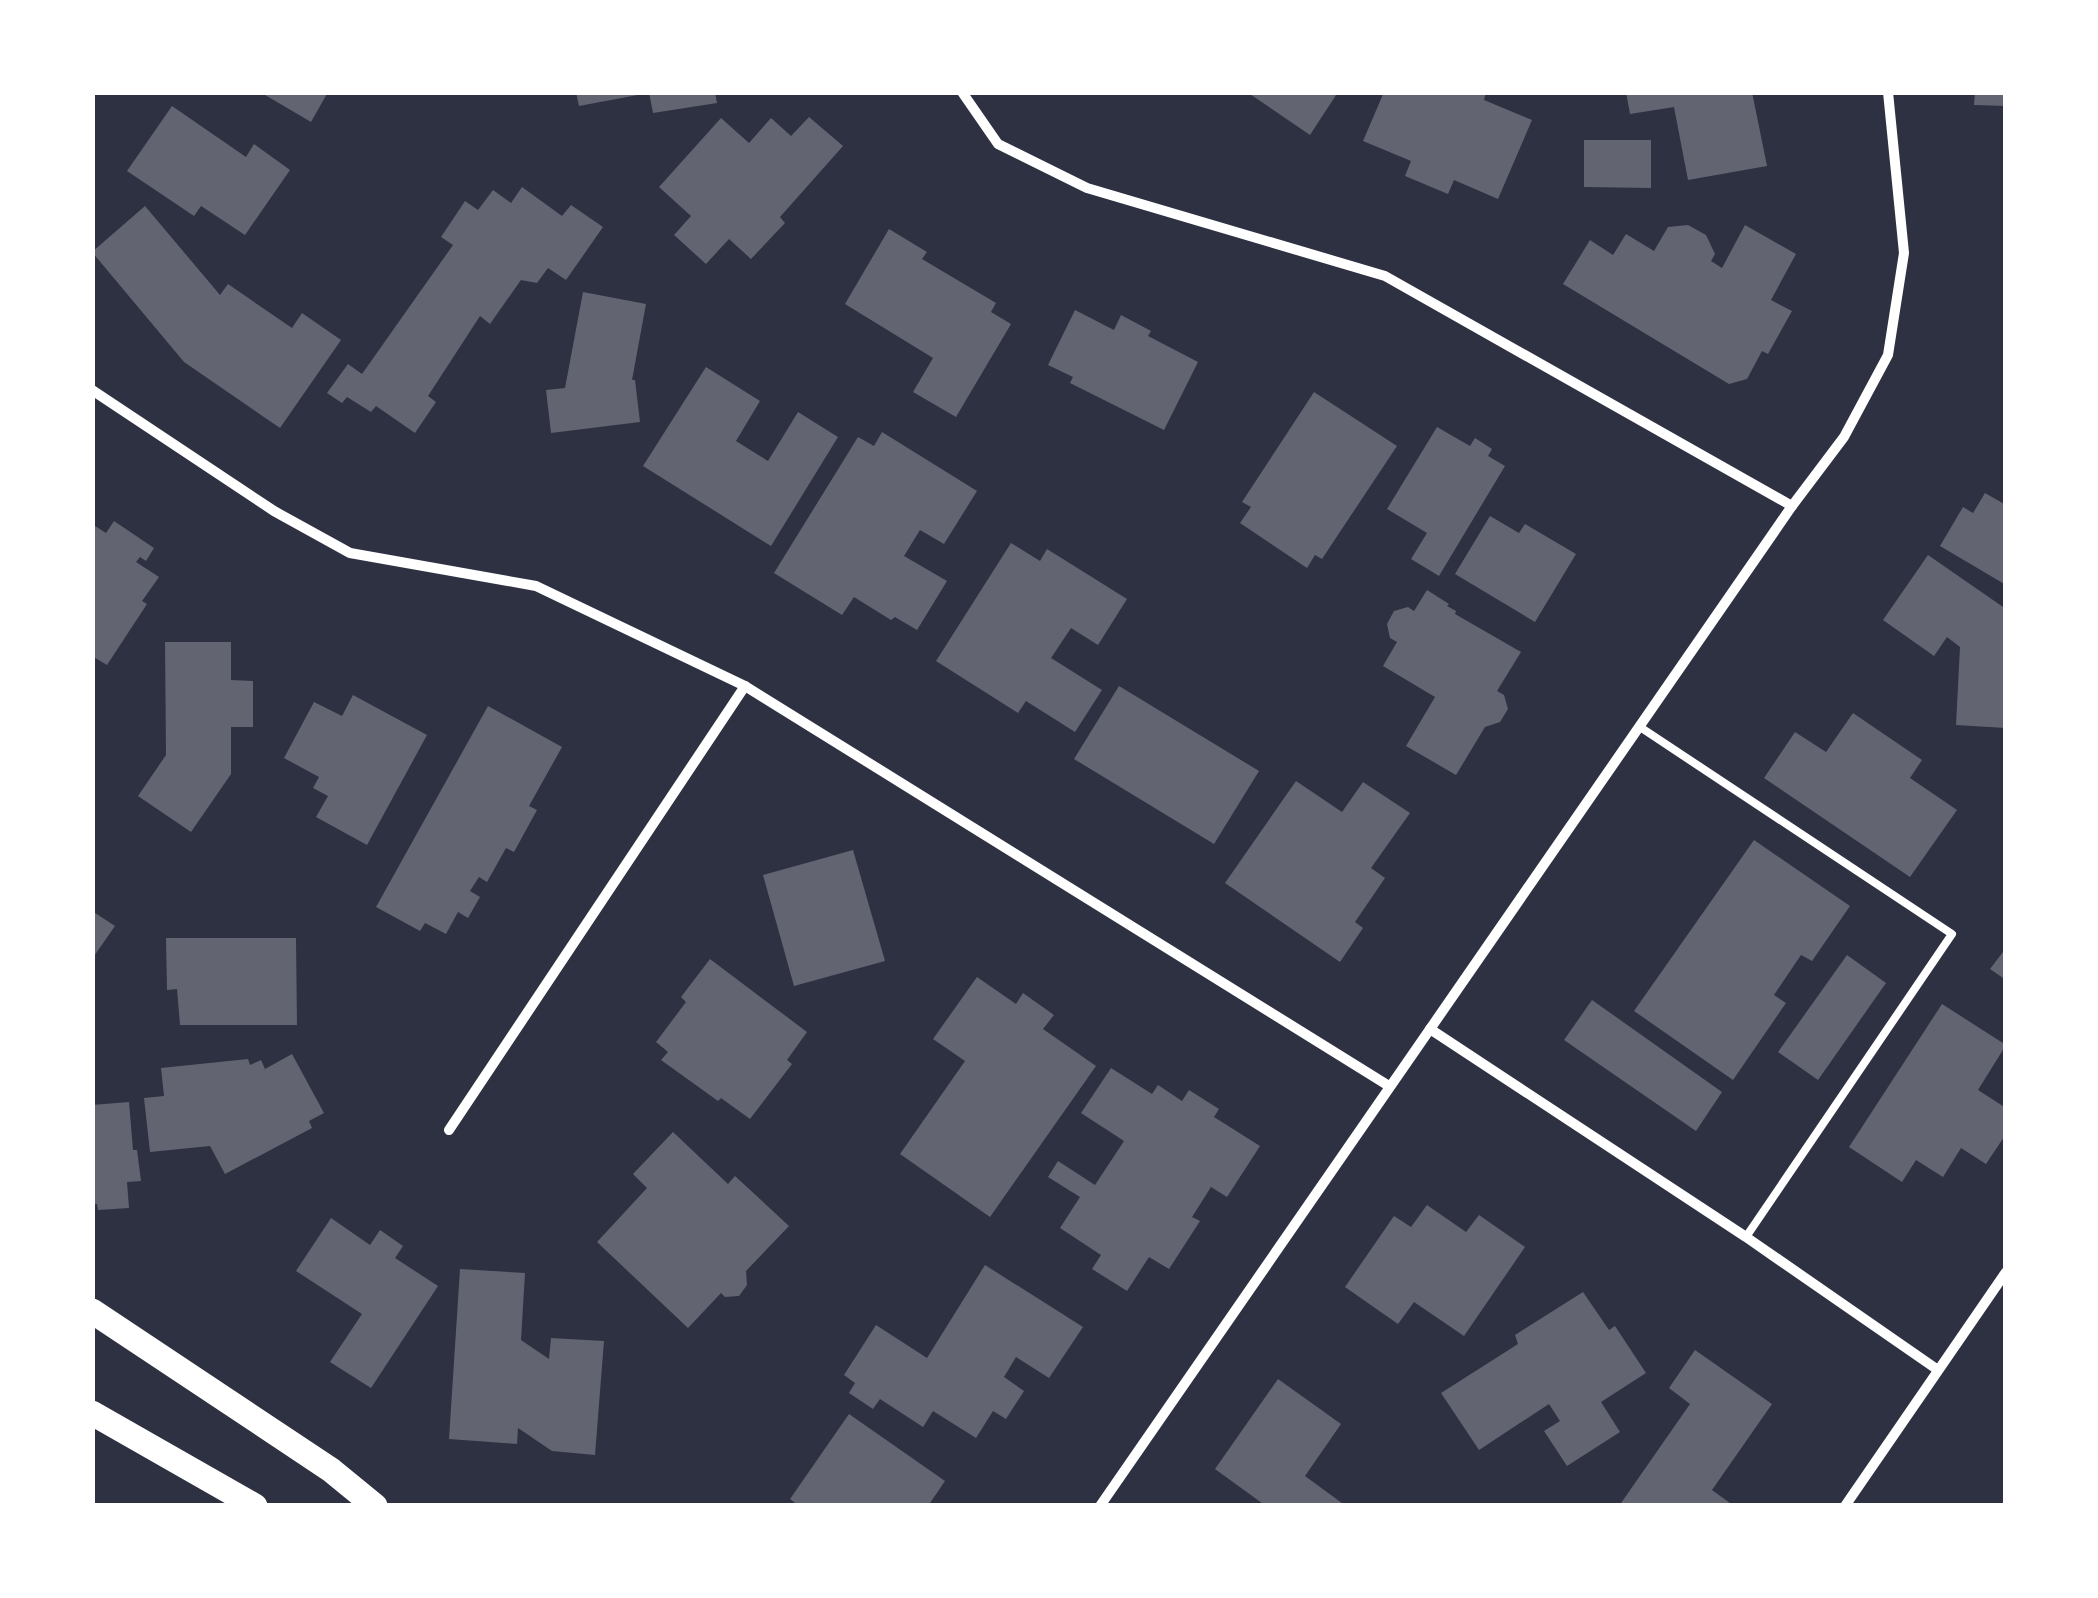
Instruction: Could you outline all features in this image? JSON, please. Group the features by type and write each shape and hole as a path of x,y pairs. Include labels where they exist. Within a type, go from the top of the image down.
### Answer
{"main road":[{"path":"92,1311 332,1470 375,1506"},
{"path":"92,1413 255,1506"}],"street":[{"path":"962,92 998,144 1034,162 1087,188 1385,276 1792,506"},
{"path":"1100,1506 1792,506 1844,437 1888,355 1904,253 1888,92"},
{"path":"92,390 274,511 350,553 536,586 744,686 1389,1086"},
{"path":"449,1130 744,686"},
{"path":"1430,1029 1746,1237 1938,1370"},
{"path":"1845,1506 2006,1272"}],"lane":[{"path":"1640,727 1952,934 1746,1237"}],"building":[{"path":"260,92 328,92 311,122"},
{"path":"576,92 642,92 643,94 579,106"},
{"path":"649,92 715,92 717,103 653,113"},
{"path":"1247,92 1338,92 1310,135"},
{"path":"1384,92 1486,92 1484,100 1532,120 1498,199 1454,180 1448,194 1405,176 1411,161 1363,141"},
{"path":"1626,92 1752,92 1767,166 1688,180 1674,107 1630,114"},
{"path":"1975,92 2006,92 2006,106 1974,105"},
{"path":"172,106 246,157 254,144 290,170 245,235 201,206 194,216 127,171"},
{"path":"809,117 843,146 780,217 785,223 751,259 729,239 706,264 674,235 691,216 659,187 721,118 749,143 771,118 791,136"},
{"path":"1584,140 1651,140 1651,188 1584,187"},
{"path":"522,187 562,216 571,205 603,227 566,280 548,268 537,283 521,280 490,324 480,316 428,396 436,402 415,433 376,406 371,412 347,397 342,403 327,393 348,364 362,374 453,245 441,237 465,201 478,210 493,190 511,203"},
{"path":"145,206 220,295 228,284 292,328 302,313 341,340 280,428 184,362 92,252"},
{"path":"1688,225 1706,235 1715,254 1711,261 1722,268 1745,225 1796,254 1771,300 1792,311 1768,354 1762,351 1747,379 1729,384 1563,284 1590,240 1613,255 1626,234 1654,251 1668,227"},
{"path":"889,229 927,252 922,259 996,303 991,312 1011,324 956,417 913,392 933,358 845,304"},
{"path":"583,292 646,304 632,380 640,422 551,433 546,390 565,388"},
{"path":"1075,310 1114,330 1121,315 1151,331 1148,336 1198,362 1164,430 1070,383 1073,377 1048,365"},
{"path":"706,367 760,401 736,441 768,461 798,412 838,437 771,546 643,466"},
{"path":"1314,392 1397,446 1322,559 1315,555 1307,568 1240,523 1251,507 1242,502"},
{"path":"1437,427 1470,446 1475,438 1492,449 1488,456 1505,466 1439,576 1411,559 1427,533 1387,509"},
{"path":"882,432 977,491 944,544 920,530 904,556 947,581 917,630 895,617 891,620 854,597 842,615 774,573 858,437 874,446"},
{"path":"1985,493 2006,505 2006,585 1940,546 1963,507 1973,513"},
{"path":"1490,516 1519,533 1525,524 1576,554 1535,622 1455,574"},
{"path":"114,521 154,548 146,561 140,557 136,562 159,577 142,601 147,604 107,665 92,656 92,524 106,533"},
{"path":"1011,543 1040,561 1047,549 1127,599 1098,645 1071,628 1051,658 1102,690 1075,732 1026,701 1018,713 936,661"},
{"path":"1928,555 2006,609 2006,728 1956,725 1960,647 1947,637 1934,656 1883,620"},
{"path":"1427,590 1449,604 1455,614 1521,652 1497,691 1504,695 1508,709 1500,722 1485,727 1456,775 1406,746 1435,697 1383,666 1397,642 1390,638 1387,624 1394,611 1408,607 1414,611"},
{"path":"165,642 231,642 231,680 253,681 253,727 231,727 231,774 191,832 138,796 166,755"},
{"path":"1119,686 1259,771 1214,844 1074,759"},
{"path":"353,695 427,735 367,845 316,817 328,796 313,788 319,777 284,758 314,702 342,716"},
{"path":"488,706 562,747 529,806 537,810 514,852 506,848 487,882 479,877 470,891 480,897 468,918 458,912 446,934 425,923 420,931 376,907"},
{"path":"1853,713 1922,760 1910,778 1957,810 1910,877 1764,778 1795,732 1826,752"},
{"path":"1296,781 1342,812 1363,782 1410,813 1371,868 1385,878 1355,922 1363,928 1340,962 1225,883"},
{"path":"1754,840 1850,906 1812,961 1801,955 1774,995 1786,1003 1733,1080 1634,1011"},
{"path":"853,850 885,961 794,986 763,875"},
{"path":"92,911 115,926 92,959"},
{"path":"166,938 296,938 297,1025 180,1025 177,989 167,990"},
{"path":"2006,948 2006,980 1990,969"},
{"path":"1847,955 1886,983 1818,1080 1778,1052"},
{"path":"710,959 807,1032 787,1060 792,1064 750,1119 661,1060 668,1052 656,1042 686,1002 681,997"},
{"path":"977,977 1016,1004 1023,993 1054,1015 1043,1029 1096,1066 990,1217 900,1154 965,1061 933,1039"},
{"path":"1592,1000 1722,1092 1696,1131 1564,1040"},
{"path":"1942,1004 2006,1045 1978,1090 2006,1108 2006,1134 1986,1164 1961,1148 1943,1177 1916,1160 1902,1182 1849,1147"},
{"path":"292,1054 324,1113 309,1121 312,1128 225,1174 210,1146 150,1152 144,1098 164,1096 161,1068 248,1059 250,1065 261,1060 265,1069"},
{"path":"1111,1068 1152,1094 1158,1085 1182,1101 1189,1090 1219,1109 1214,1117 1260,1146 1227,1197 1211,1187 1192,1217 1200,1221 1169,1269 1149,1257 1127,1291 1092,1269 1101,1255 1060,1228 1080,1197 1048,1177 1058,1161 1095,1185 1124,1141 1081,1113"},
{"path":"129,1102 133,1150 137,1150 141,1181 127,1182 129,1208 98,1210 97,1204 92,1204 92,1105"},
{"path":"673,1132 728,1184 735,1176 789,1226 746,1271 747,1285 739,1296 725,1297 721,1293 688,1328 597,1242 647,1188 633,1174"},
{"path":"1427,1205 1466,1232 1479,1215 1525,1247 1464,1336 1414,1302 1398,1324 1345,1287 1394,1216 1411,1227"},
{"path":"331,1218 370,1245 380,1230 403,1246 395,1258 438,1286 371,1388 330,1362 362,1314 296,1271"},
{"path":"985,1265 1083,1327 1049,1378 1016,1357 1004,1377 1024,1391 1006,1419 993,1411 976,1438 933,1411 923,1427 880,1399 873,1409 849,1393 855,1383 844,1375 876,1325 927,1358"},
{"path":"460,1269 525,1273 521,1340 549,1359 551,1338 604,1341 595,1455 552,1451 518,1428 517,1444 449,1439"},
{"path":"1583,1292 1609,1330 1615,1326 1646,1373 1601,1402 1620,1432 1567,1466 1544,1431 1560,1421 1549,1404 1479,1450 1441,1393 1518,1344 1515,1335"},
{"path":"1695,1350 1772,1404 1712,1490 1734,1506 1619,1506 1690,1404 1669,1388"},
{"path":"1278,1379 1341,1424 1305,1476 1346,1506 1266,1506 1215,1469"},
{"path":"849,1414 945,1481 928,1506 799,1506 790,1499"}]}
